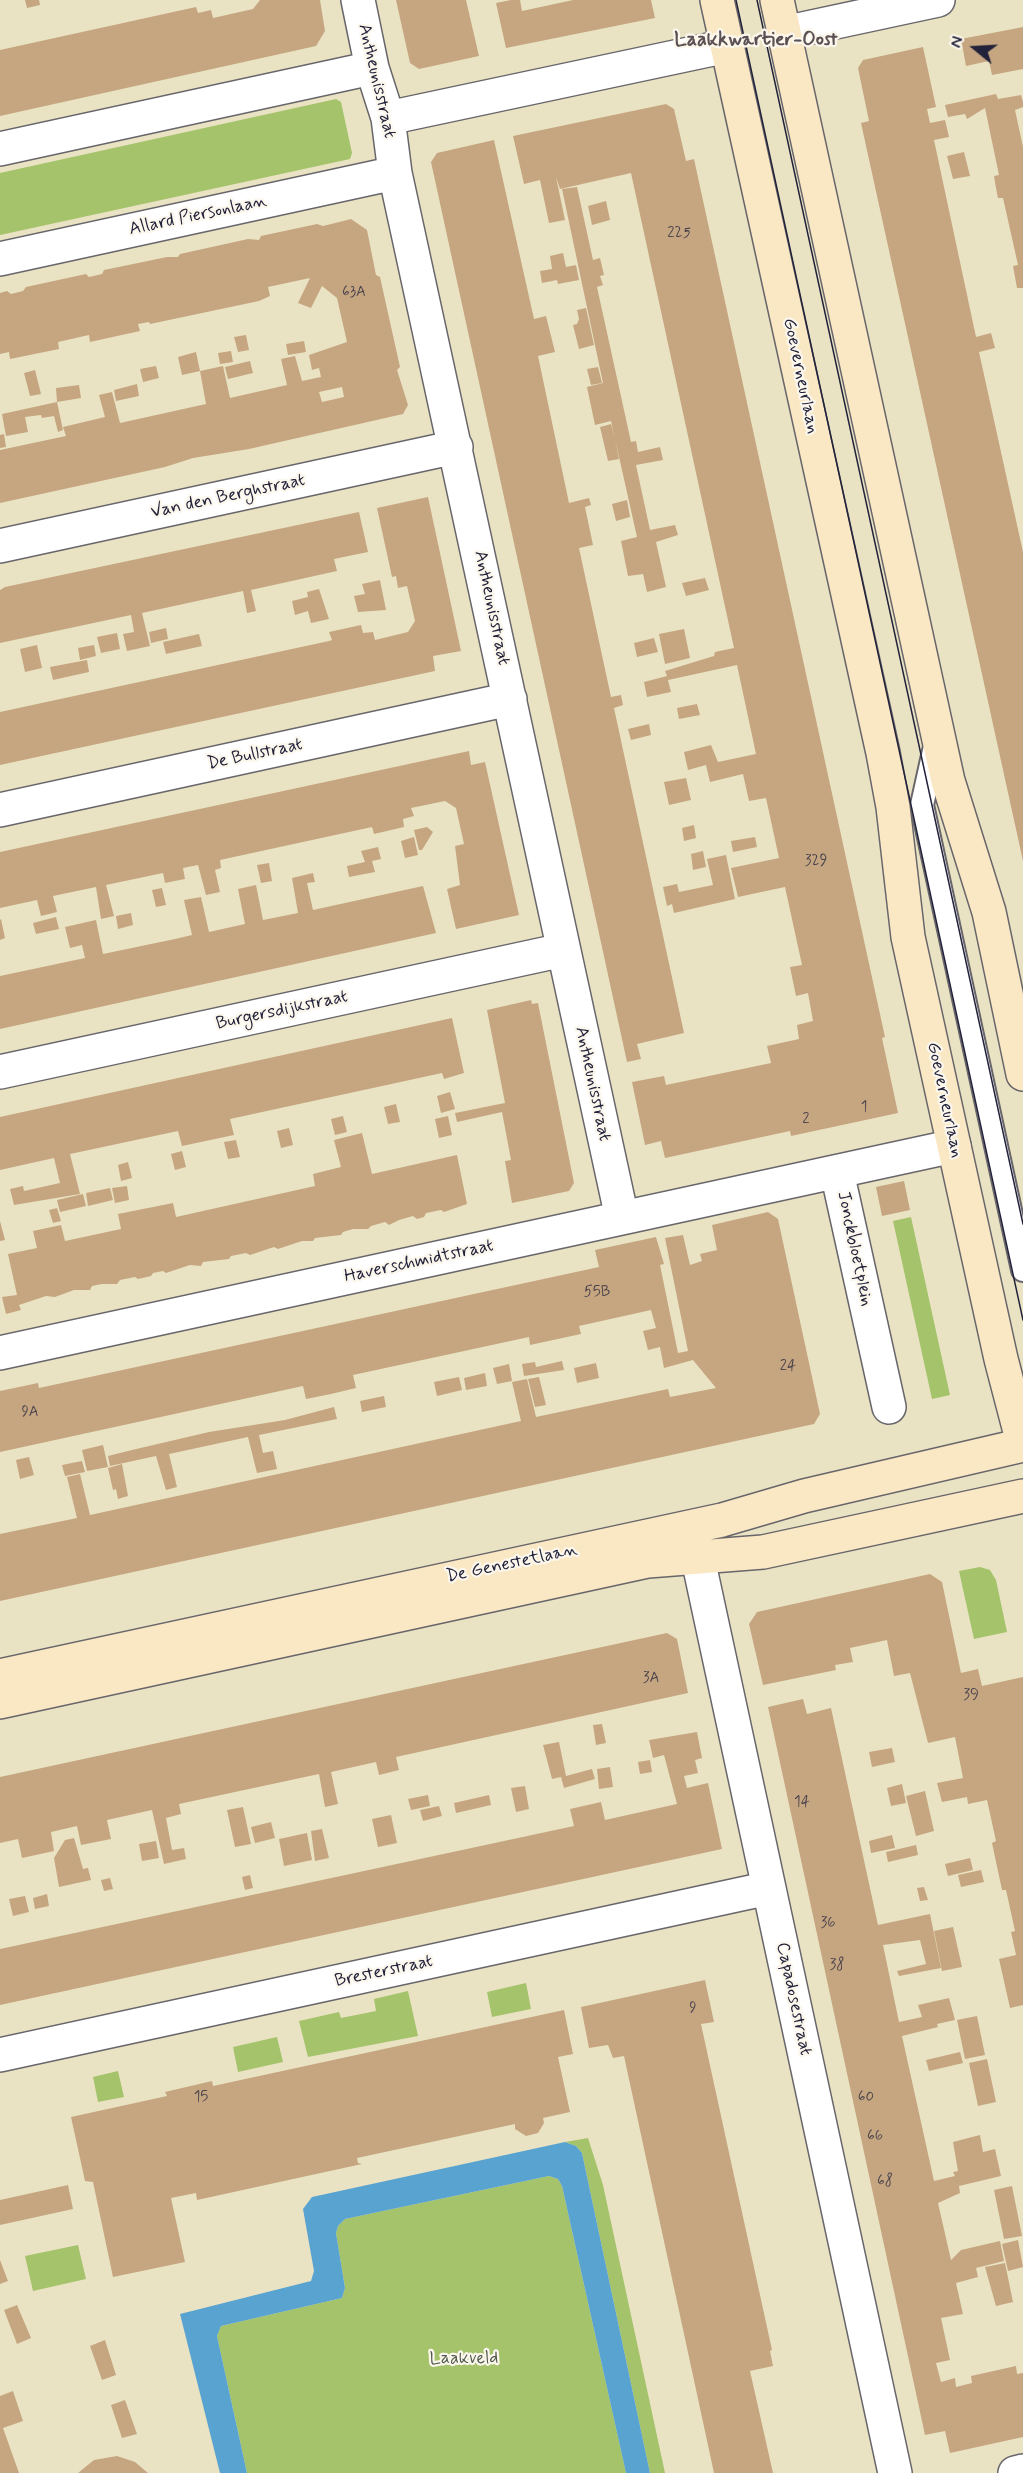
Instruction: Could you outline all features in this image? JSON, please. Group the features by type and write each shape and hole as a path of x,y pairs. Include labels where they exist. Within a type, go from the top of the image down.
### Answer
{"street":[{"name":"Antheunisstraat","path":"358,0 372,68 388,118 395,173 622,1218"},
{"name":"Goeverneurlaan","path":"717,0 882,753 893,807 906,927 1001,1359 1023,1444"},
{"name":"Goeverneurlaan","path":"777,0 937,735 954,804 989,912 1023,1074"},
{"path":"784,33 938,0"},
{"path":"388,118 727,46"},
{"path":"0,149 372,68"},
{"name":"Allard Piersonlaan","path":"0,259 395,173"},
{"name":"Van den Berghstraat","path":"0,546 456,447"},
{"name":"De Bullstraat","path":"0,810 510,699"},
{"name":"Burgersdijkstraat","path":"0,1072 563,950"},
{"name":"Jonckbloetplein","path":"889,1407 837,1172 954,1146"},
{"name":"Haverschmidtstraat","path":"0,1353 837,1172"},
{"name":"De Genestetlaan","path":"0,1676 691,1526 1023,1444"},
{"name":"De Genestetlaan","path":"0,1702 648,1561 779,1549 1023,1496"},
{"name":"Capadosestraat","path":"691,1526 895,2473"},
{"name":"Bresterstraat","path":"0,2055 769,1888"},
{"path":"1015,2473 1023,2471"}],"lane":[{"name":"Goeverneurlaan","path":"937,735 922,805 1023,1270"},
{"name":"Goeverneurlaan","path":"882,753 922,805"}],"green space":[{"path":"336,99 341,102 352,153 350,159 0,235 0,173"},
{"path":"911,1217 950,1395 932,1399 893,1221"},
{"path":"980,1567 990,1570 996,1580 1007,1632 974,1639 959,1571"},
{"path":"526,1983 531,2009 492,2017 487,1992"},
{"path":"408,1991 418,2036 308,2057 299,2021 339,2012 341,2018 376,2011 374,1999"},
{"path":"277,2037 283,2062 238,2072 233,2047"},
{"path":"118,2071 124,2097 98,2102 93,2077"},
{"path":"588,2138 603,2185 665,2473 650,2473 582,2153 576,2146 565,2142"},
{"name":"Laakveld","path":"549,2176 558,2179 562,2186 626,2473 247,2473 217,2336 221,2326 342,2298 345,2288 336,2233 338,2226 345,2219"},
{"path":"78,2245 86,2279 33,2291 25,2256"}],"water":[{"path":"565,2142 576,2146 582,2153 650,2473 626,2473 562,2186 558,2179 549,2176 345,2219 338,2226 336,2233 345,2288 342,2298 221,2326 217,2336 247,2473 220,2473 180,2314 311,2281 314,2271 303,2209 312,2197"}],"building":[{"path":"25,0 39,0 40,5 27,8"},
{"path":"260,0 320,0 325,31 316,46 0,116 0,50 196,7 198,13 211,10 213,18 253,9"},
{"path":"396,0 466,0 479,56 419,69 410,63"},
{"path":"520,0 522,11 573,0 651,0 655,18 506,48 496,3"},
{"path":"1023,27 1023,69 992,75 989,61 966,66 961,39"},
{"path":"923,47 936,107 927,109 930,123 945,120 949,137 934,140 976,337 991,333 995,348 979,352 1023,552 1023,861 861,123 869,121 858,68 863,60"},
{"path":"996,94 998,99 1021,95 1023,102 1023,107 1015,110 1023,147 1023,288 1017,288 1013,266 1018,265 1003,198 998,198 994,176 999,175 985,108 967,119 965,114 948,117 945,105"},
{"path":"666,104 674,109 686,161 694,159 885,1037 882,1038 898,1113 791,1136 790,1131 665,1158 661,1141 645,1145 632,1082 664,1076 666,1085 771,1063 767,1046 799,1039 797,1025 813,1021 808,993 796,996 790,967 802,965 785,887 738,897 731,868 779,858 766,798 749,801 743,774 710,782 706,765 688,770 684,752 711,745 718,762 756,754 737,665 668,680 671,692 647,697 644,682 667,676 665,671 714,656 715,652 734,648 631,173 560,189 556,177 565,220 549,223 540,180 524,184 513,136"},
{"path":"494,140 534,319 546,316 555,352 538,356 569,503 589,498 591,505 585,507 593,545 579,548 611,697 621,695 623,705 614,708 684,1033 637,1044 641,1059 627,1062 431,162 437,153"},
{"path":"964,152 970,176 953,179 947,156"},
{"path":"577,187 593,260 600,258 604,275 600,276 603,285 597,287 631,442 636,441 638,452 660,447 663,460 636,465 650,530 675,525 678,535 656,542 666,587 647,592 643,574 628,576 621,541 637,537 615,439 619,459 608,461 600,427 611,424 614,436 611,421 595,425 587,387 603,383 562,189"},
{"path":"606,201 610,220 592,225 588,206"},
{"path":"351,219 367,230 400,367 397,370 408,405 403,414 249,449 193,458 165,467 0,503 0,450 66,436 63,427 105,417 99,395 112,392 120,423 206,404 200,371 223,366 230,398 287,385 281,359 295,356 302,381 321,377 319,368 312,370 309,355 347,342 337,298 322,286 311,308 298,303 310,278 268,287 270,296 259,301 150,324 149,322 138,324 140,331 90,342 89,335 58,342 59,349 10,359 9,352 0,354 0,293 7,291 11,294 23,291 26,287 86,274 89,277 102,274 104,270 167,257 178,257 180,254 248,239 259,240 261,236 317,224 323,226","holes":["342,387 344,397 322,402 319,392"]},
{"path":"563,253 566,267 576,265 579,280 558,284 557,280 542,283 540,271 552,269 550,256"},
{"path":"586,308 594,345 579,349 573,325 577,324 579,319 577,310"},
{"path":"246,335 249,350 238,352 234,337"},
{"path":"304,341 306,352 288,355 286,344"},
{"path":"231,351 233,362 220,364 218,353"},
{"path":"196,352 200,371 182,375 178,357"},
{"path":"250,361 253,373 228,379 225,367"},
{"path":"156,366 159,378 143,382 140,369"},
{"path":"598,367 602,383 591,385 587,369"},
{"path":"35,370 41,394 30,396 24,373"},
{"path":"137,384 139,396 116,401 114,390"},
{"path":"79,385 81,398 57,402 56,388"},
{"path":"57,402 63,430 58,432 54,416 42,418 41,415 25,417 28,432 6,436 2,414"},
{"path":"4,434 6,447 0,448 0,435"},
{"path":"428,497 461,651 433,656 435,671 0,765 0,712 329,641 332,640 329,632 361,625 363,633 373,632 375,640 408,632 415,621 407,586 398,588 396,576 392,577 377,508"},
{"path":"627,500 630,517 616,521 612,504"},
{"path":"359,512 368,552 334,559 337,571 251,590 256,611 247,613 243,591 142,613 150,646 127,651 123,634 134,632 131,615 0,643 0,590 5,587"},
{"path":"705,578 709,590 686,596 682,583"},
{"path":"380,580 386,610 358,612 354,596 365,594 362,584"},
{"path":"319,589 329,619 311,623 308,611 295,615 292,601 308,597 307,592"},
{"path":"166,628 168,639 151,643 149,632"},
{"path":"684,629 690,658 665,664 659,634"},
{"path":"117,633 120,649 101,653 97,637"},
{"path":"199,634 202,646 166,654 163,642"},
{"path":"654,638 658,652 637,657 634,643"},
{"path":"37,645 42,668 25,672 20,649"},
{"path":"94,645 96,656 80,660 78,648"},
{"path":"87,660 89,672 53,680 50,667"},
{"path":"697,704 700,715 679,719 677,708"},
{"path":"649,724 651,735 631,740 628,729"},
{"path":"469,751 471,765 485,762 519,915 456,929 447,889 460,885 455,846 464,844 456,808 445,801 411,808 414,816 403,819 404,827 374,834 372,827 220,860 221,868 215,870 220,892 206,895 198,865 183,868 185,879 165,883 163,873 106,885 114,916 101,919 96,887 53,896 57,912 41,916 37,900 0,908 0,852"},
{"path":"686,778 691,800 669,805 664,782"},
{"path":"694,825 696,838 684,841 682,828"},
{"path":"427,827 433,832 422,850 419,850 414,830"},
{"path":"414,837 418,855 405,858 401,841"},
{"path":"755,837 757,847 733,852 731,841"},
{"path":"378,847 381,859 372,861 375,872 349,877 347,866 365,862 361,851"},
{"path":"703,851 706,867 693,870 691,854"},
{"path":"726,855 735,899 674,913 672,904 667,906 663,887 677,884 679,892 713,885 707,859"},
{"path":"269,863 272,881 261,883 257,865"},
{"path":"313,873 315,882 307,883 313,910 423,886 436,933 0,1029 0,976 85,958 82,945 70,948 65,927 96,920 103,954 175,939 192,935 184,900 201,897 209,932 245,924 238,889 256,885 263,920 298,913 292,878"},
{"path":"162,888 166,905 156,907 152,890"},
{"path":"131,913 133,925 118,929 116,916"},
{"path":"56,917 59,929 36,934 33,923"},
{"path":"0,920 5,938 0,940"},
{"path":"531,1000 532,1004 538,1003 574,1183 569,1191 512,1203 505,1161 511,1160 502,1112 457,1122 455,1113 505,1103 487,1010"},
{"path":"452,1018 464,1073 444,1079 442,1073 230,1119 234,1135 182,1146 178,1131 70,1154 80,1194 14,1205 10,1189 23,1186 24,1191 60,1183 54,1158 0,1170 0,1117"},
{"path":"450,1092 455,1109 441,1113 437,1096"},
{"path":"396,1104 400,1122 388,1124 384,1107"},
{"path":"343,1116 347,1132 335,1135 331,1119"},
{"path":"448,1116 452,1135 439,1138 435,1119"},
{"path":"289,1128 293,1145 281,1148 277,1131"},
{"path":"362,1133 372,1174 457,1155 467,1204 444,1212 441,1210 426,1213 424,1217 417,1219 413,1216 389,1225 385,1222 368,1229 353,1229 341,1235 315,1238 313,1241 302,1241 278,1249 274,1247 250,1255 246,1253 231,1256 229,1259 203,1262 201,1266 190,1265 166,1273 163,1271 153,1273 151,1276 138,1279 135,1277 120,1280 117,1284 92,1286 90,1290 74,1290 55,1297 46,1296 19,1305 21,1310 6,1314 2,1297 17,1295 8,1254 37,1248 33,1231 61,1225 65,1241 121,1229 118,1214 173,1203 176,1217 315,1186 313,1174 341,1167 334,1140"},
{"path":"236,1140 240,1157 228,1159 224,1142"},
{"path":"182,1151 186,1167 175,1170 171,1154"},
{"path":"128,1162 132,1178 121,1181 118,1165"},
{"path":"904,1181 910,1210 882,1216 876,1187"},
{"path":"127,1186 129,1200 115,1203 112,1188"},
{"path":"110,1188 113,1200 88,1206 86,1193"},
{"path":"83,1194 86,1206 60,1212 57,1200"},
{"path":"57,1208 61,1221 53,1223 49,1210"},
{"path":"768,1212 778,1219 820,1414 814,1424 0,1601 0,1534 77,1518 67,1477 80,1474 90,1515 521,1421 512,1382 527,1379 536,1417 668,1389 670,1397 716,1388 693,1360 664,1368 660,1347 648,1350 643,1331 656,1328 651,1310 579,1326 581,1334 530,1345 529,1337 353,1375 356,1388 331,1394 306,1399 303,1386 0,1452 0,1391 38,1383 39,1388 599,1267 595,1250 656,1237 664,1264 660,1265 678,1353 688,1351 665,1238 683,1235 690,1265 702,1261 700,1254 717,1250 712,1225"},
{"path":"0,1221 5,1240 0,1241"},
{"path":"562,1361 564,1370 524,1376 522,1364 535,1362 536,1367"},
{"path":"596,1363 599,1378 577,1383 574,1368"},
{"path":"509,1364 512,1381 497,1384 493,1368"},
{"path":"485,1373 487,1386 466,1390 464,1378"},
{"path":"459,1377 462,1390 437,1396 434,1382"},
{"path":"539,1377 546,1405 535,1407 528,1379"},
{"path":"384,1396 386,1407 362,1412 360,1401"},
{"path":"334,1407 337,1419 259,1435 263,1453 273,1451 277,1469 257,1473 248,1437 169,1454 177,1487 166,1490 156,1456 110,1466 108,1456 209,1432 285,1420"},
{"path":"103,1445 108,1467 87,1471 82,1450"},
{"path":"29,1457 34,1475 20,1479 16,1460"},
{"path":"82,1461 85,1472 65,1476 62,1465"},
{"path":"122,1464 128,1496 118,1499 116,1489 113,1490 108,1468"},
{"path":"930,1574 942,1582 961,1673 978,1669 982,1686 1023,1677 1023,2005 1010,2008 999,1959 1016,1955 1011,1932 1015,1931 1006,1890 1002,1890 992,1843 996,1841 987,1800 968,1804 967,1797 942,1802 937,1783 963,1778 955,1737 928,1743 910,1673 894,1676 887,1640 850,1648 853,1662 835,1665 836,1670 763,1685 749,1624 757,1612"},
{"path":"667,1633 677,1639 688,1693 396,1757 399,1770 379,1775 376,1762 331,1772 338,1804 325,1807 319,1774 179,1804 181,1814 166,1818 172,1850 184,1848 186,1859 164,1864 152,1810 107,1820 111,1839 81,1845 77,1826 51,1832 54,1851 22,1858 18,1839 0,1843 0,1777"},
{"path":"803,1699 807,1714 831,1708 878,1925 930,1914 941,1968 899,1976 897,1971 926,1964 920,1940 883,1945 899,2022 922,2017 918,2005 949,1998 955,2020 902,2036 934,2181 955,2176 953,2172 958,2171 953,2142 980,2135 983,2152 995,2149 1001,2176 959,2186 960,2193 938,2203 951,2260 961,2250 1000,2241 1004,2261 976,2268 978,2277 956,2283 963,2314 941,2318 950,2360 936,2363 941,2382 955,2378 956,2387 972,2383 971,2376 1016,2366 1017,2374 1023,2373 1023,2437 950,2453 945,2431 925,2435 768,1707"},
{"path":"602,1724 606,1743 596,1745 593,1725"},
{"path":"697,1732 702,1758 695,1760 698,1773 684,1776 687,1788 708,1783 722,1849 0,2005 0,1949 574,1826 570,1809 601,1802 605,1820 677,1804 664,1755 653,1758 649,1740"},
{"path":"559,1742 566,1776 592,1769 595,1779 564,1788 561,1777 552,1779 543,1745"},
{"path":"892,1748 895,1762 872,1767 869,1752"},
{"path":"650,1760 652,1772 640,1774 638,1762"},
{"path":"610,1767 613,1787 599,1789 597,1769"},
{"path":"902,1784 906,1803 891,1806 887,1788"},
{"path":"525,1786 529,1809 516,1812 511,1788"},
{"path":"925,1791 934,1831 916,1836 906,1796"},
{"path":"428,1795 430,1806 411,1810 408,1799"},
{"path":"489,1795 491,1805 456,1813 454,1803"},
{"path":"439,1806 442,1816 423,1821 420,1810"},
{"path":"243,1807 251,1844 235,1847 227,1810"},
{"path":"391,1815 397,1843 378,1847 372,1819"},
{"path":"271,1822 275,1838 255,1843 251,1827"},
{"path":"322,1829 329,1858 315,1861 311,1831"},
{"path":"307,1833 312,1860 284,1866 279,1839"},
{"path":"892,1835 895,1848 871,1853 869,1841"},
{"path":"74,1838 83,1869 88,1868 91,1880 59,1887 54,1858 65,1840"},
{"path":"156,1841 159,1858 142,1861 139,1844"},
{"path":"916,1845 918,1855 888,1862 886,1852"},
{"path":"970,1858 973,1870 948,1876 945,1864"},
{"path":"981,1870 984,1882 961,1887 958,1875"},
{"path":"250,1875 253,1888 245,1890 242,1877"},
{"path":"110,1878 113,1889 104,1891 101,1880"},
{"path":"924,1887 928,1900 920,1901 917,1888"},
{"path":"47,1894 49,1906 35,1909 33,1898"},
{"path":"25,1896 29,1912 13,1916 9,1899"},
{"path":"953,1927 962,1967 942,1971 934,1931"},
{"path":"705,1980 714,2022 701,2024 772,2350 770,2351 773,2366 750,2371 773,2473 714,2473 624,2056 613,2058 608,2045 589,2048 581,2007"},
{"path":"564,2010 573,2054 558,2057 570,2112 543,2118 544,2123 538,2133 526,2136 515,2129 515,2124 357,2158 358,2163 362,2164 197,2200 196,2193 171,2198 185,2262 113,2277 93,2182 85,2181 71,2117 167,2096 165,2092 212,2081 213,2086"},
{"path":"977,2016 985,2055 965,2059 957,2020"},
{"path":"960,2052 963,2063 929,2071 926,2060"},
{"path":"987,2059 996,2102 978,2106 969,2063"},
{"path":"68,2185 73,2209 0,2225 0,2200"},
{"path":"1012,2186 1022,2236 1004,2239 994,2190"},
{"path":"1018,2240 1023,2267 1008,2271 1002,2244"},
{"path":"0,2260 8,2281 0,2284"},
{"path":"1005,2263 1013,2302 996,2306 985,2267"},
{"path":"17,2305 31,2338 17,2344 4,2310"},
{"path":"105,2340 116,2375 102,2380 90,2346"},
{"path":"13,2391 23,2421 3,2428 19,2473 0,2473 0,2396"},
{"path":"125,2400 137,2434 122,2438 111,2405"},
{"path":"117,2456 135,2462 148,2473 78,2473 94,2460"}],"tram line":[{"path":"736,0 1023,1320"},
{"path":"757,0 1023,1224"}],"district":[{"name":"Laakkwartier-Oost","path":"756,41"}]}
